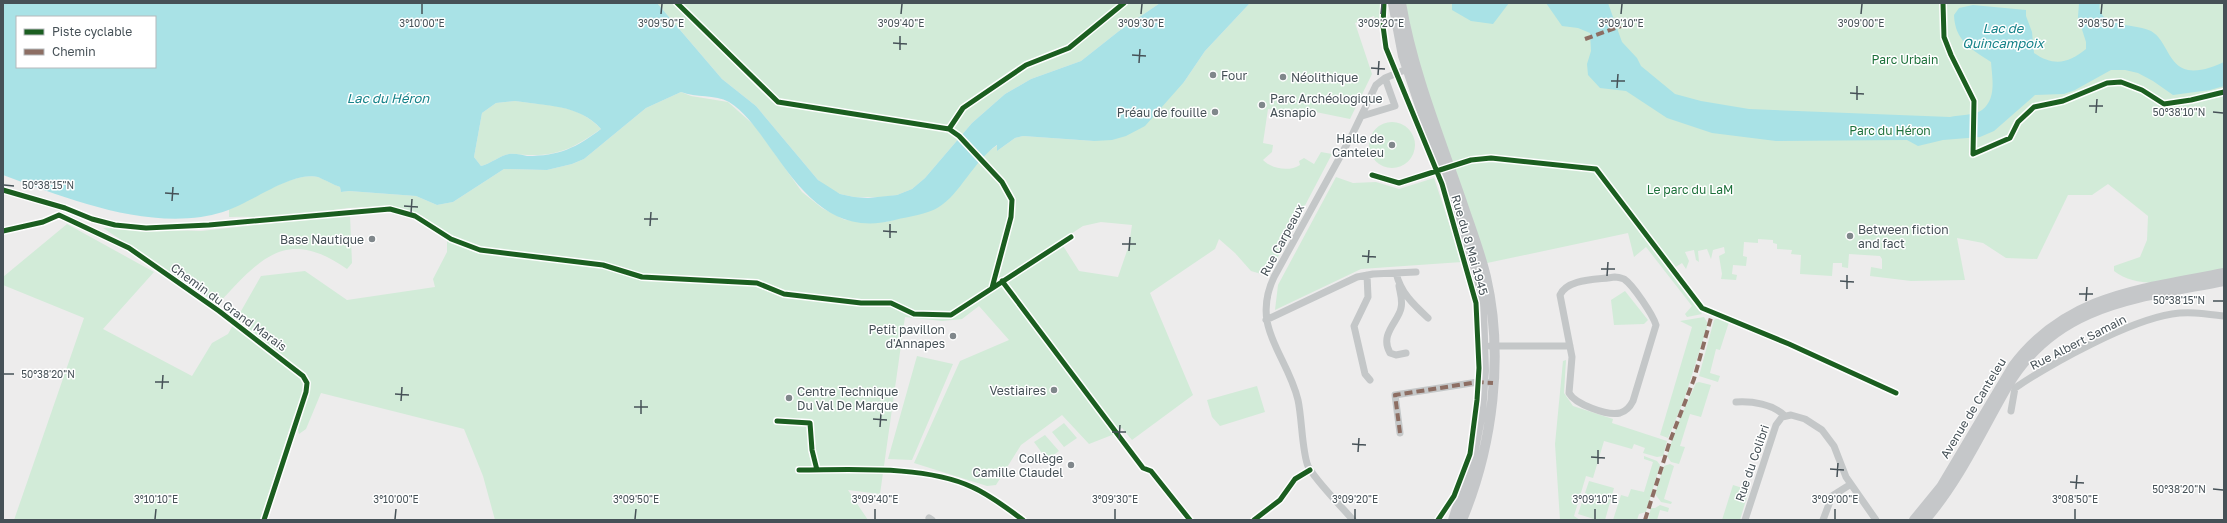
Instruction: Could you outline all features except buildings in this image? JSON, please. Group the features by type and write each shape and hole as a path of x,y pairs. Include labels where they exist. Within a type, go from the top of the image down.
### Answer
{"street":[{"name":"Rue du 8 Mai 1945","path":"1393,3 1398,39 1410,67 1470,254 1482,307 1488,346 1488,382 1484,451 1462,520"},
{"name":"Rue du 8 Mai 1945","path":"1401,3 1410,67"},
{"name":"Rue Carpeaux","path":"1310,470 1307,464 1297,397 1274,345 1266,320 1267,295 1274,277 1362,116 1376,85 1385,78 1410,67"},
{"path":"1362,116 1395,106 1385,78"},
{"name":"Chemin du Grand Marais","path":"3,231 48,221 59,215 118,241 219,311 303,376 307,383 306,392 264,520"},
{"path":"1266,320 1357,277 1416,272"},
{"path":"1396,273 1402,307 1390,328 1388,347 1392,354 1406,353"},
{"name":"Avenue de Canteleu","path":"1914,520 1941,487 2012,366 2027,348 2048,328 2079,309 2102,299 2224,273"},
{"path":"1367,275 1368,297 1354,326 1365,374 1370,380"},
{"path":"1615,277 1622,278 1629,284 1655,320 1656,328 1634,401 1629,408 1620,413 1610,413 1582,405 1572,397 1568,389 1572,362 1570,346 1560,296 1564,290 1572,284 1615,277"},
{"name":"Avenue de Canteleu","path":"1925,520 1949,490 2016,374 2046,341 2072,322 2101,308 2224,280"},
{"path":"1399,286 1411,302 1428,318"},
{"name":"Rue Albert Samain","path":"2011,410 2015,388 2075,354 2127,328 2174,314 2200,313 2224,316"},
{"path":"1488,346 1570,346"},
{"name":"Rue du 8 Mai 1945","path":"1453,520 1474,455 1488,382"},
{"path":"1400,433 1395,396 1488,382"},
{"name":"Rue du Colibri","path":"1736,402 1749,401 1778,410 1785,416 1801,417 1825,433 1851,484 1876,520"},
{"name":"Rue du Colibri","path":"1745,520 1776,425 1785,416"},
{"path":"777,421 810,423 812,450 817,470"},
{"path":"1143,468 1151,471 1190,520"},
{"path":"799,470 914,473 941,477 961,483 981,492 1023,520"},
{"path":"1254,520 1280,500 1295,479 1310,470 1353,520"},
{"path":"1824,520 1832,496 1851,484"}],"green space":[{"path":"657,3 1160,3 1119,31 1081,61 1031,79 1005,94 972,123 925,178 912,189 897,195 883,197 854,197 840,194 828,188 818,180 756,106 722,79"},
{"path":"1250,3 1380,3 1379,29 1374,16 1355,23 1372,74 1350,119 1301,109 1301,114 1268,109 1263,143 1273,145 1272,152 1263,160 1271,166 1286,169 1296,167 1300,165 1299,161 1304,158 1314,164 1321,152 1332,154 1268,276 1251,271 1235,253 1219,239 1215,249 1150,293 1193,395 1132,440 1122,428 1112,435 1089,444 1062,415 1021,445 996,485 987,486 914,463 960,361 1009,340 979,306 962,319 942,321 905,317 880,494 848,490 868,520 495,520 483,476 464,429 321,393 306,429 299,434 294,415 260,520 14,520 84,318 3,285 3,277 67,224 154,272 103,329 192,376 212,343 228,334 261,276 305,271 347,300 435,287 433,279 447,252 447,233 422,216 390,206 348,208 290,216 229,217 229,209 273,187 297,178 308,176 318,177 340,187 341,192 349,191 416,196 437,205 453,202 504,169 547,170 572,164 584,159 646,108 681,92 691,96 728,102 755,126 802,192 822,208 845,220 886,222 939,207 986,153 998,145 997,151 1015,138 1023,136 1094,141 1184,82 1205,51","holes":["1101,222 1132,225 1129,245 1118,277 1079,271 1060,241 1083,226"]},
{"name":"Parc du Héron","path":"1404,3 2224,3 2224,270 2168,282 2153,283 2139,282 2126,278 2114,271 2114,266 2140,257 2147,240 2148,216 2108,184 2092,195 2068,195 2037,259 2006,258 1983,243 1957,238 1965,280 1911,281 1870,276 1871,267 1882,269 1882,259 1880,256 1849,254 1848,268 1842,267 1842,263 1833,263 1832,276 1800,274 1801,255 1791,254 1792,250 1777,249 1777,244 1773,243 1773,240 1758,239 1758,243 1744,242 1743,256 1747,257 1746,266 1733,265 1732,274 1737,275 1736,280 1721,279 1722,274 1719,256 1725,253 1724,247 1713,250 1711,259 1707,249 1698,251 1699,262 1696,260 1694,250 1685,252 1689,261 1686,269 1682,263 1671,270 1639,225 1637,227 1702,314 1687,317 1685,314 1692,306 1646,247 1634,257 1628,233 1487,263 1418,66"},
{"path":"515,101 550,105 572,110 582,114 601,129 583,141 558,152 539,155 509,154 481,166 474,157 482,113 496,103"},
{"name":"Halle de Canteleu","path":"1392,122 1405,126 1411,132 1415,145 1411,158 1405,164 1392,168 1379,164 1373,158 1369,145 1373,132 1379,126"},
{"path":"1336,177 1353,183 1376,182 1399,189 1434,178 1462,262 1361,269 1275,310 1278,285"},
{"path":"350,215 352,263 347,269 326,256 307,250 290,249 275,254 261,262 218,304 103,228 201,231"},
{"path":"1625,291 1648,320 1644,324 1614,325 1611,300"},
{"path":"1704,317 1708,324 1684,400 1668,438 1660,435 1692,327 1680,321"},
{"path":"1718,318 1729,322 1720,350 1716,349 1710,373 1720,376 1718,382 1699,376 1714,320"},
{"path":"917,356 953,364 912,460 888,459"},
{"path":"1566,360 1564,393 1573,406 1613,419 1612,423 1667,441 1663,456 1657,457 1643,453 1645,448 1634,444 1632,449 1604,441 1593,478 1586,476 1574,516 1580,520 1560,520 1555,444 1563,361"},
{"path":"1699,382 1711,385 1701,417 1690,414 1680,446 1685,447 1679,464 1671,462 1667,456 1677,425 1696,383"},
{"path":"1257,386 1265,412 1220,426 1212,417 1207,400"},
{"path":"1064,423 1077,438 1064,447 1052,432"},
{"path":"1045,435 1059,451 1047,460 1034,442"},
{"path":"1644,456 1657,461 1660,465 1646,512 1639,514 1637,520 1613,520 1621,495 1628,497 1631,489 1644,492 1653,462 1644,459"},
{"path":"1670,464 1674,466 1664,499 1672,502 1671,504 1661,502 1655,494 1664,466"},
{"path":"1589,481 1614,488 1605,520 1597,520 1578,514"},
{"path":"1733,485 1749,490 1740,520 1722,520"},
{"path":"1660,505 1669,508 1668,512 1660,510 1657,520 1648,520 1651,508 1655,508"}],"water":[{"name":"Lac du Héron","path":"3,3 657,3 722,79 756,106 818,180 840,194 868,198 897,195 912,189 925,178 972,123 1005,94 1031,79 1081,61 1119,31 1160,3 1250,3 1205,51 1184,82 1145,126 1126,136 1112,140 1094,141 1023,136 1015,138 997,151 997,145 988,152 954,194 939,207 929,212 895,220 872,223 852,221 834,215 818,205 804,191 745,115 734,106 729,102 718,98 681,92 646,108 584,159 572,164 547,170 504,169 453,202 437,205 416,196 349,191 341,192 340,187 318,177 309,176 280,185 239,206 217,214 176,219 150,217 100,208 3,175","holes":["515,101 550,105 572,110 592,121 601,129 567,150 538,156 509,154 481,166 474,157 482,113 496,103"]},
{"path":"1452,3 1509,3 1493,24 1471,21 1452,10"},
{"name":"Lac de Quincampoix","path":"1546,3 1608,3 1622,42 1637,58 1641,66 1675,94 1701,101 1749,109 1950,117 1979,112 1987,105 1992,94 1993,81 1991,62 1977,53 1961,38 1957,31 1954,15 1959,8 1973,5 2026,10 2026,16 2032,32 2034,53 2048,60 2061,62 2074,58 2086,49 2086,42 2078,17 2079,3 2100,3 2100,11 2104,17 2110,21 2145,29 2156,35 2181,68 2188,70 2202,70 2224,62 2224,86 2210,90 2173,95 2153,81 2138,73 2125,70 2111,70 2075,90 2064,94 2035,95 1994,131 1980,137 1943,140 1918,146 1907,140 1776,141 1712,133 1667,118 1626,91 1600,88 1588,75 1587,64 1591,51 1590,33 1578,28 1562,26"}],"marked path":[{"path":"1585,39 1621,26"},
{"path":"1645,520 1670,441 1694,379 1712,314"},
{"path":"1400,433 1395,395 1478,382 1493,383"}],"cycle path":[{"path":"677,3 778,102 949,129 959,136 1002,182 1012,200 1011,217 992,288"},
{"path":"949,129 963,108 1026,65 1069,48 1124,3"},
{"path":"1384,3 1383,26 1386,48 1442,184 1476,303 1479,368 1477,400 1470,454 1454,496 1438,520"},
{"path":"1943,3 1944,37 1951,55 1974,101 1973,154"},
{"path":"1973,154 2010,138 2018,122 2034,107 2063,101 2107,83 2121,82 2142,90 2164,104 2191,100 2224,92"},
{"path":"1372,175 1399,183 1471,160 1491,158 1596,169 1702,308 1789,344 1896,393"},
{"path":"3,190 65,208 92,219 115,225 146,228 209,225 390,209 415,216 451,239 480,250 603,265 642,277 757,283 784,294 861,303 891,303 914,314 951,315 1071,237"},
{"path":"3,231 43,222 59,215 129,248 219,311 303,376 307,383 306,392 264,520"},
{"path":"1002,281 1143,468 1151,471 1190,520"},
{"path":"777,421 810,423 812,450 817,470"},
{"path":"799,470 887,470 932,475 953,480 979,490 1023,520"},
{"path":"1254,520 1280,500 1295,479 1310,470"}],"place":[{"name":"Four","path":"1213,75"},
{"name":"Néolithique","path":"1283,77"},
{"name":"Parc Archéologique Asnapio","path":"1262,105"},
{"name":"Préau de fouille","path":"1215,112"},
{"name":"Halle de Canteleu","path":"1392,145"},
{"name":"Between fiction and fact","path":"1850,236"},
{"name":"Base Nautique","path":"372,239"},
{"name":"Petit pavillon d'Annapes","path":"953,336"},
{"name":"Vestiaires","path":"1054,390"},
{"name":"Centre Technique Du Val De Marque","path":"789,398"},
{"name":"Collège Camille Claudel","path":"1071,465"}],"park label":[{"name":"Parc Urbain","path":"1905,59"},
{"name":"Le parc du LaM","path":"1690,189"}]}
